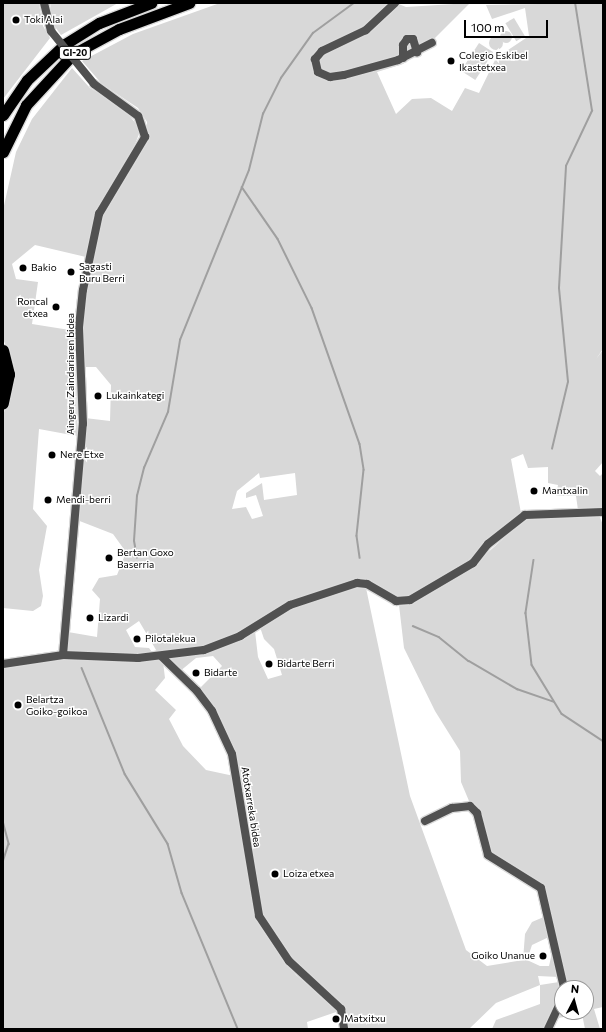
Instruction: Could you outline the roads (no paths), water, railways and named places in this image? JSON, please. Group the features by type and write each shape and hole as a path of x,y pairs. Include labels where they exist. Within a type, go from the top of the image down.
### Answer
{"highway":[{"name":"GI-20","path":"3,115 27,80 65,44 99,23 151,3"},
{"name":"GI-20","path":"3,152 26,105 73,54 119,29 190,3"},
{"path":"3,350 9,374 3,403"}],"street":[{"name":"Aingeru Zaindariaren bidea","path":"44,3 51,31 94,84 138,116 145,137 99,214 83,290 79,327 83,424 62,655"},
{"path":"395,3 366,30 322,51 314,65 318,72 330,77 403,58 432,43"},
{"path":"403,58 403,45 407,39 413,39 417,52"},
{"path":"3,664 62,655 162,657 204,650 240,636 290,605 340,586 368,584 396,601 410,600 473,563 488,544 525,515 603,512"},
{"name":"Atotxarreka bidea","path":"162,657 197,691 212,712 232,754 244,814 255,903 269,932 289,961 341,1008 344,1029"},
{"path":"425,821 452,808 470,806 476,814 488,854 541,888 562,980"},
{"path":"548,1029 554,1016"}],"waterway":[{"path":"137,558 134,541 137,496 144,468 168,412 180,340 249,170 263,114 281,78 313,33 354,3"},
{"path":"552,449 568,382 559,288 566,166 592,111 575,3"},
{"path":"242,187 278,239 312,308 360,444 364,470 357,536 360,558"},
{"path":"534,560 526,613 532,665 562,714 603,741"},
{"path":"413,626 439,637 469,661 517,689 554,702"},
{"path":"82,668 125,774 168,844 182,893 238,1029"},
{"path":"3,821 9,844 3,863"}],"place":[{"name":"Toki Alai","path":"16,20"},
{"name":"Colegio Eskibel Ikastetxea","path":"451,61"},
{"name":"Bakio","path":"23,268"},
{"name":"Sagasti Buru Berri","path":"71,272"},
{"name":"Roncal etxea","path":"56,307"},
{"name":"Lukainkategi","path":"98,396"},
{"name":"Nere Etxe","path":"52,455"},
{"name":"Mantxalin","path":"534,491"},
{"name":"Mendi-berri","path":"48,500"},
{"name":"Bertan Goxo Baserria","path":"109,558"},
{"name":"Lizardi","path":"90,618"},
{"name":"Pilotalekua","path":"137,639"},
{"name":"Bidarte Berri","path":"269,664"},
{"name":"Bidarte","path":"196,673"},
{"name":"Belartza Goiko-goikoa","path":"18,705"},
{"name":"Loiza etxea","path":"275,874"},
{"name":"Goiko Unanue","path":"543,956"},
{"name":"Matxitxu","path":"336,1019"}]}
